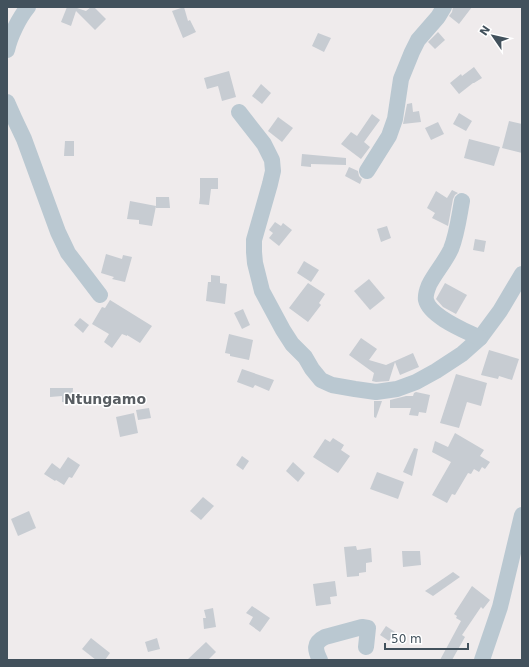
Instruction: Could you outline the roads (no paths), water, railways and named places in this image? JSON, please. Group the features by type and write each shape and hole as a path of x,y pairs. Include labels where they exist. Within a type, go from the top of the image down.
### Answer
{"street":[{"path":"7,50 23,13 28,7"},
{"path":"367,171 389,136 395,119 401,80 412,52 418,40 438,17 444,7"},
{"path":"7,102 24,139 53,219 68,253 100,295"},
{"path":"239,112 264,144 272,160 273,171 254,240 254,263 262,291 273,313 292,344 305,357 312,369 322,380 332,385 355,390 376,392 397,389 436,372 462,354 480,338 500,311 522,274"},
{"path":"462,201 451,249 430,285 426,294 426,301 435,313 446,321 480,338"},
{"path":"484,659 519,544 522,515"},
{"path":"320,660 315,649 316,644 325,637 362,627 368,628 366,647"}],"district":[{"name":"Ntungamo","path":"105,399"}]}
